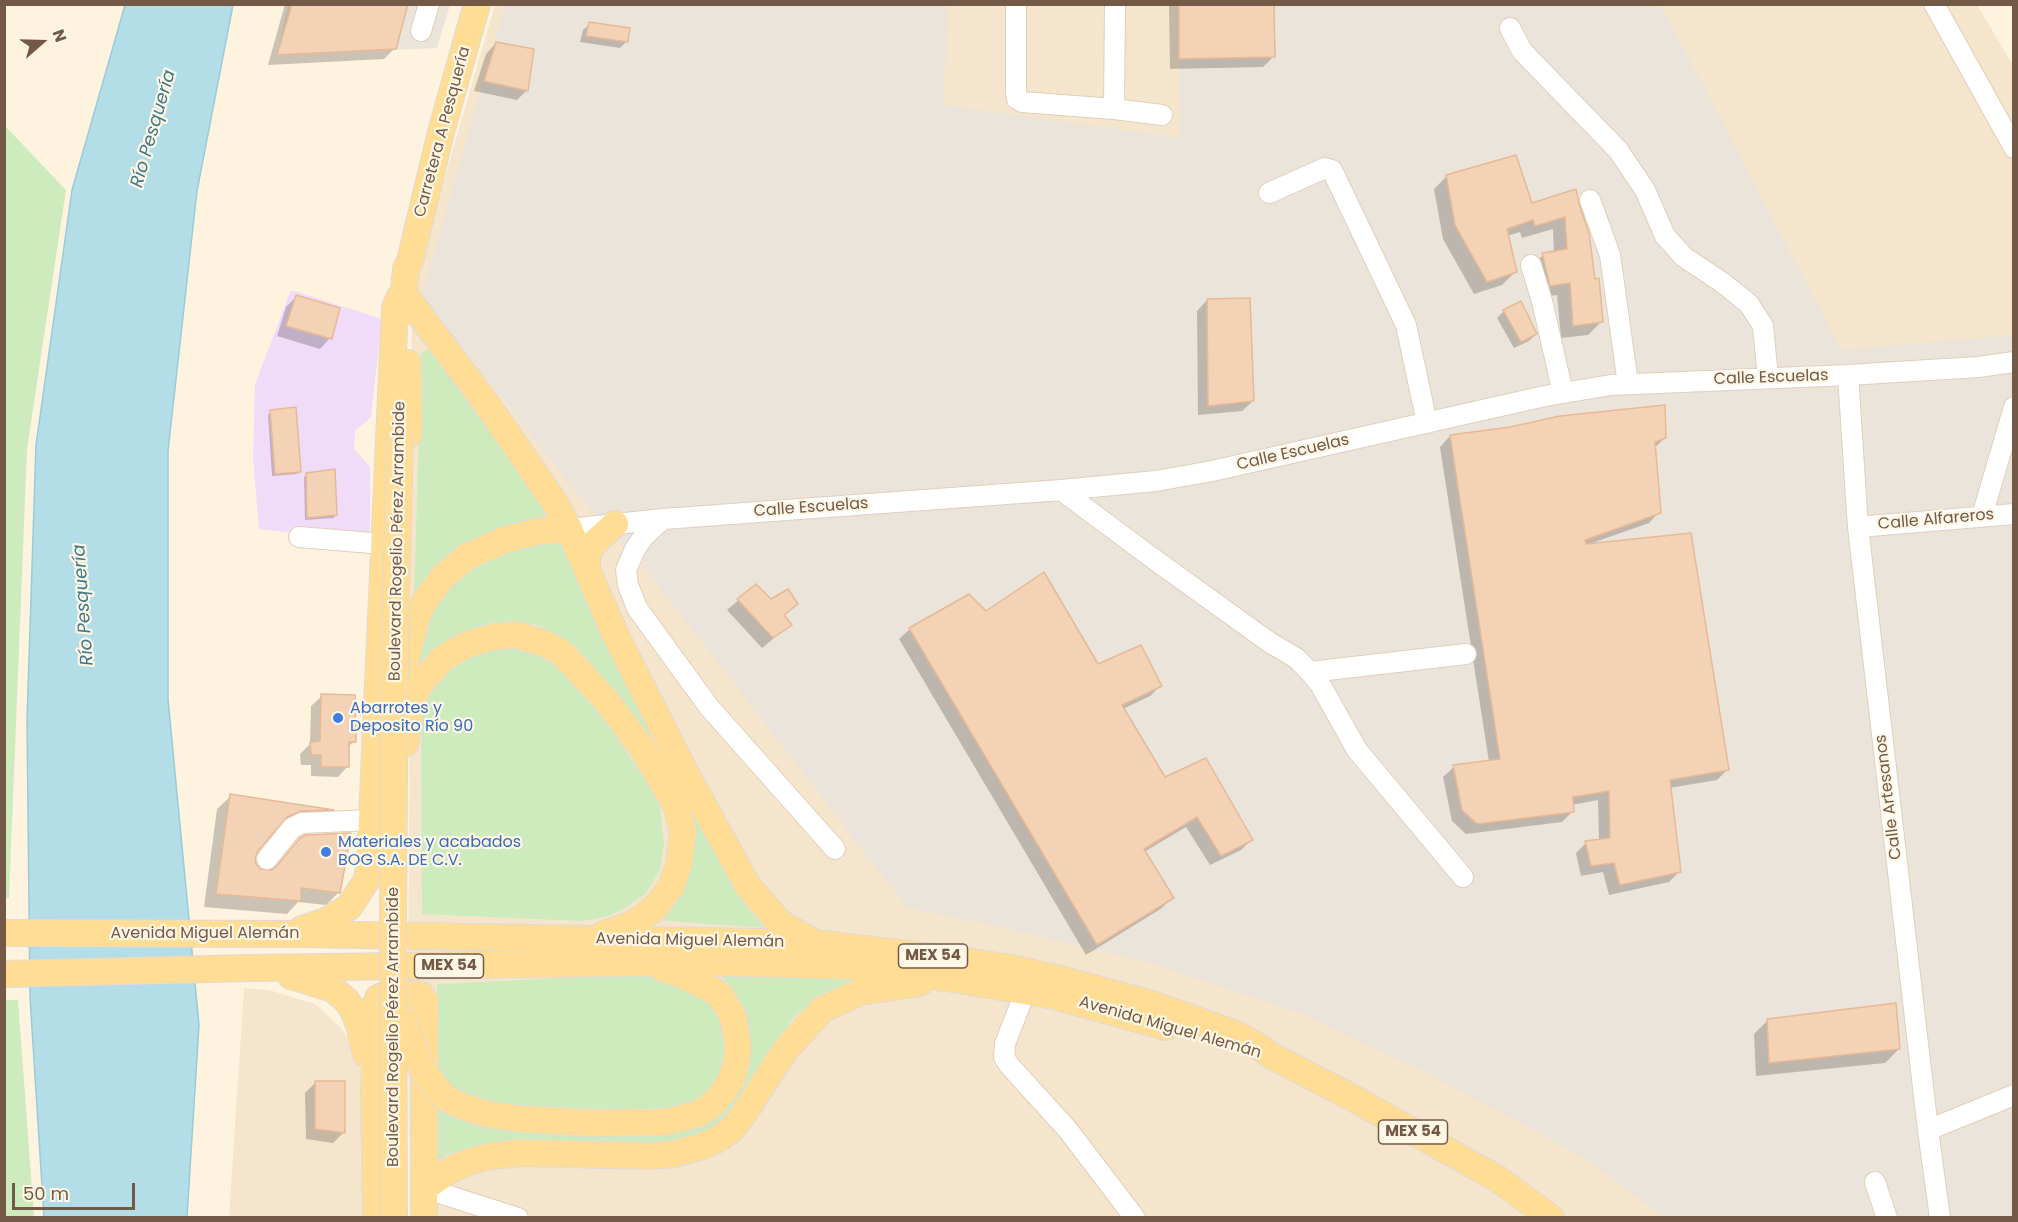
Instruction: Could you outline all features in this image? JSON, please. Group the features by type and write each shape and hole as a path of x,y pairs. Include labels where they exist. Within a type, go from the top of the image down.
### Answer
{"main road":[{"name":"Carretera A Pesquería","path":"405,298 410,261 441,132 477,4"},
{"name":"Boulevard Rogelio Pérez Arrambide","path":"405,298 406,1218"},
{"path":"283,934 326,921 349,907 367,880 370,863 394,308 397,300 405,298 486,403 555,502 617,638 684,770 748,886 780,923 815,943"},
{"name":"Boulevard Rogelio Pérez Arrambide","path":"394,1218 395,647 404,434"},
{"path":"586,569 587,557 592,545 615,524"},
{"path":"405,664 417,616 433,588 463,560 504,540 540,531 569,529"},
{"path":"405,744 410,707 423,680 456,650 471,643 498,636 518,635 548,645 562,653 606,700 642,748 676,805 683,832 679,864 671,887 656,908 633,924 580,940"},
{"name":"Avenida Miguel Alemán","path":"6,933 283,934 815,943 955,959 1011,968 1060,979 1149,1012 1233,1049 1270,1055 1353,1098 1498,1179 1551,1218"},
{"name":"Avenida Miguel Alemán","path":"6,974 696,962 854,966 947,978 1149,1012"},
{"path":"404,1021 422,1069 449,1100 464,1107 499,1117 592,1123 666,1122 698,1114 712,1105 732,1078 738,1047 733,1016 721,996 706,986 648,963"},
{"path":"253,968 318,983 333,989 346,1000 359,1025 374,1092"},
{"path":"424,1188 450,1170 491,1156 521,1153 650,1156 674,1154 703,1146 731,1130 786,1049 823,1009 860,992 947,978"},
{"path":"376,1218 374,1092 378,998 421,995 425,1002 424,1218"}],"street":[{"path":"421,31 429,4"},
{"path":"1016,4 1017,99 1022,102 1162,115"},
{"path":"1114,109 1115,4"},
{"path":"1934,4 2013,148"},
{"path":"1510,28 1522,51 1618,150 1645,190 1665,236 1684,257 1749,304 1762,326 1768,378"},
{"path":"1269,193 1325,168 1332,170 1406,325 1427,423"},
{"path":"1590,200 1610,255 1628,384"},
{"path":"1531,265 1542,301 1563,393"},
{"name":"Calle Escuelas","path":"569,529 663,519 1156,481 1193,475 1611,384 1848,375 1978,367 2013,362"},
{"name":"Calle Artesanos","path":"1848,375 1858,527 1940,1218"},
{"path":"1982,516 2013,408"},
{"path":"1061,490 1269,642 1296,658 1320,684 1357,750 1463,877"},
{"name":"Calle Alfareros","path":"1858,527 2013,514"},
{"path":"663,519 644,536 635,549 626,570 628,585 637,608 709,706 835,849"},
{"path":"299,537 384,544"},
{"path":"1310,672 1466,654"},
{"path":"267,859 292,828 302,823 372,820"},
{"path":"1025,992 1005,1044 1004,1057 1068,1130 1135,1218"},
{"path":"1928,1130 2013,1095"},
{"path":"1875,1182 1887,1218"},
{"path":"424,1188 518,1218"}],"shaded area":[{"path":"288,5 450,5 437,48 277,55"},
{"path":"495,5 1977,5 2014,67 2013,1217 410,1218 408,1035 412,290"},
{"path":"505,5 948,5 944,105 1180,138 1179,5 1661,5 1841,350 2013,335 2013,1217 1663,1217 1585,1158 1425,1072 1297,1012 1151,963 908,908 641,563 586,504 422,297"},
{"path":"291,290 382,319 371,417 355,431 354,449 370,467 370,541 259,529 253,458 255,384"},
{"path":"244,988 269,990 315,1004 341,1028 352,1044 360,1062 365,1217 229,1218"}],"green space":[{"path":"5,126 66,190 27,449 9,898 5,898"},
{"path":"428,350 476,410 545,508 545,515 542,519 479,536 459,549 414,602 421,355 422,352"},
{"path":"557,540 565,549 653,738 724,871 748,909 765,928 655,920 687,842 622,706 593,666 573,644 534,624 509,621 488,623 451,638 408,686 409,672 441,588 477,556"},
{"path":"497,645 540,649 576,678 659,800 664,844 660,870 646,893 609,916 582,921 422,914 421,723 429,694 438,678 459,658"},
{"path":"643,974 671,979 711,998 721,1017 727,1039 724,1061 719,1079 709,1092 698,1100 655,1110 503,1106 458,1092 437,1065 437,984"},
{"path":"722,976 857,980 823,994 793,1018 769,1052 750,1087 726,1116 703,1134 677,1143 496,1143 446,1155 429,1167 431,1100 448,1114 476,1125 520,1130 683,1129 747,1064 748,1029 740,1002"},
{"path":"4,1000 18,1000 34,1217 5,1217"}],"water":[{"name":"Río Pesquería","path":"125,5 233,5 197,191 168,451 168,699 199,1025 187,1217 44,1218 30,997 27,719 36,445 72,190"}],"building":[{"path":"292,4 408,4 396,49 277,55"},
{"path":"1179,4 1274,4 1275,57 1179,59"},
{"path":"589,22 630,28 628,42 586,36"},
{"path":"496,42 534,49 528,91 484,81"},
{"path":"1516,155 1532,203 1576,189 1589,233 1595,279 1599,278 1603,322 1573,326 1570,283 1550,286 1542,253 1567,249 1565,217 1535,226 1533,220 1507,229 1517,272 1487,282 1455,225 1446,175"},
{"path":"296,295 340,308 332,339 286,326"},
{"path":"1250,298 1254,401 1208,406 1207,299"},
{"path":"1521,301 1537,334 1521,342 1503,310"},
{"path":"1665,405 1666,438 1655,442 1661,513 1585,540 1586,544 1691,533 1729,770 1670,780 1681,872 1620,885 1614,863 1591,866 1585,841 1610,838 1609,791 1573,797 1574,812 1477,824 1462,810 1453,765 1500,759 1450,435 1510,427 1560,416"},
{"path":"296,407 301,472 275,474 270,410"},
{"path":"335,469 337,515 307,518 306,473"},
{"path":"1044,572 1098,664 1141,645 1162,686 1122,705 1165,777 1206,758 1253,840 1221,856 1197,817 1144,849 1174,898 1097,945 909,628 969,594 986,611"},
{"path":"756,584 771,599 788,589 798,604 784,615 792,625 773,638 737,599"},
{"name":"Abarrotes y Deposito Río 90","path":"321,694 355,695 356,742 349,742 349,767 321,767 321,755 311,755 310,742 320,741"},
{"path":"230,794 334,810 301,811 287,817 258,851 255,858 260,869 271,870 305,835 351,833 340,893 301,888 301,901 216,894"},
{"path":"1896,1003 1900,1049 1769,1063 1767,1019"},
{"path":"315,1081 345,1081 345,1133 315,1129"}],"place":[{"name":"Abarrotes y Deposito Río 90","path":"338,718"},
{"name":"Materiales y acabados BOG S.A. DE C.V.","path":"326,852"}]}
